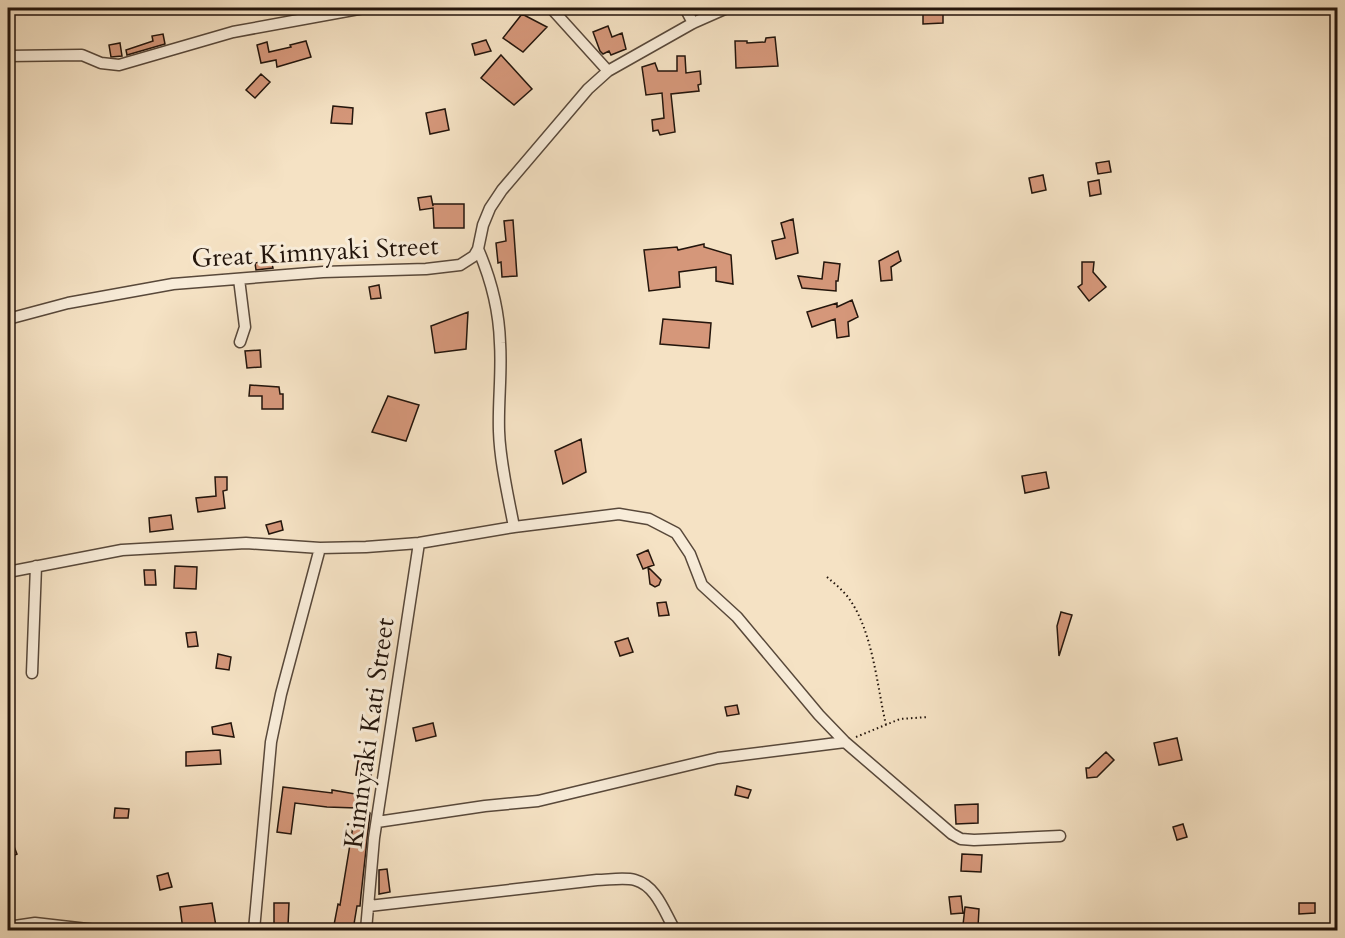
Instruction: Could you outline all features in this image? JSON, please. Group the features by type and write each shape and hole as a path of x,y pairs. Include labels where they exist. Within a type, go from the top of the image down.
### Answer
{"street":[{"path":"8,56 82,55 101,63 119,65 233,32 364,8"},
{"path":"551,8 608,71"},
{"path":"685,8 693,23"},
{"path":"514,527 499,432 500,343 495,297 489,274 478,249 483,225 490,208 502,190 588,89 608,71 693,23 727,8"},
{"name":"Great Kimnyaki Street","path":"8,320 68,303 173,284 323,272 381,272 453,267 466,262 474,256 478,249"},
{"path":"239,279 245,327 240,342"},
{"path":"8,572 122,550 246,543 320,548 419,543 514,527 619,514 649,519 666,526 683,542 695,564 702,585 737,617 819,715 845,742 915,804 961,839 1060,836"},
{"name":"Kimnyaki Kati Street","path":"366,930 377,822 419,543"},
{"path":"232,930 254,930 271,742 281,694 320,548"},
{"path":"32,673 36,566"},
{"path":"377,822 473,807 538,801 718,758 845,742"},
{"path":"369,906 597,880 635,880 648,888 660,901 675,930"},
{"path":"8,927 35,923 96,930"}],"path":[{"path":"827,577 850,600 862,624 886,725"},
{"path":"845,742 907,718 928,717"}],"building":[{"path":"923,8 943,8 943,23 923,24"},
{"path":"522,14 547,27 523,52 503,38"},
{"path":"608,26 612,37 622,33 626,49 611,55 609,51 603,54 600,51 593,32"},
{"path":"163,34 165,44 127,55 126,50 153,41 152,36"},
{"path":"775,37 778,66 736,68 735,41 765,42 766,38"},
{"path":"486,40 491,51 475,55 472,44"},
{"path":"306,41 311,57 277,67 276,60 261,63 257,45 267,42 269,52"},
{"path":"120,43 122,56 111,57 109,45"},
{"path":"501,55 532,89 514,105 481,78"},
{"path":"677,56 685,56 686,73 700,71 701,84 698,85 699,91 671,94 675,132 660,135 658,130 653,131 652,120 664,118 662,93 646,95 642,67 655,63 658,71 677,71"},
{"path":"261,74 270,82 255,98 246,90"},
{"path":"333,106 353,108 352,124 331,123"},
{"path":"445,109 449,130 430,134 426,113"},
{"path":"1109,161 1111,172 1098,174 1096,163"},
{"path":"1043,175 1046,190 1032,193 1029,178"},
{"path":"1099,180 1101,194 1090,196 1088,182"},
{"path":"431,196 433,206 433,204 464,204 464,228 434,228 433,208 420,210 418,198"},
{"path":"793,219 798,253 776,259 772,241 785,238 781,223"},
{"path":"513,220 517,276 502,277 496,243 506,241 504,221"},
{"path":"704,244 704,247 731,255 733,284 716,281 716,267 679,272 680,287 649,291 644,250 677,247 678,250"},
{"path":"898,251 901,261 891,267 892,280 881,281 879,261"},
{"path":"271,260 273,268 256,270 255,263"},
{"path":"824,262 840,264 836,291 802,288 798,276 822,279"},
{"path":"1082,262 1094,262 1093,272 1106,287 1089,301 1078,287 1082,284"},
{"path":"379,285 381,298 371,299 369,287"},
{"path":"852,300 858,317 848,322 849,336 837,338 835,319 812,327 807,312 837,303 837,307"},
{"path":"468,312 466,349 435,353 431,326"},
{"path":"663,319 711,323 709,348 660,344"},
{"path":"260,350 261,367 247,368 245,351"},
{"path":"250,385 279,387 280,394 283,394 283,409 262,409 262,396 249,396"},
{"path":"388,396 419,405 406,441 372,432"},
{"path":"581,439 586,472 563,484 555,451"},
{"path":"1046,472 1049,488 1025,493 1022,476"},
{"path":"215,477 227,477 227,490 223,491 225,508 198,512 196,498 216,496"},
{"path":"171,515 173,529 150,532 149,518"},
{"path":"281,521 283,530 269,534 266,525"},
{"path":"648,550 654,565 643,569 637,555"},
{"path":"175,566 197,567 196,589 174,588"},
{"path":"648,567 661,580 655,587 650,584"},
{"path":"144,570 155,570 156,585 145,585"},
{"path":"666,602 669,615 659,616 657,603"},
{"path":"1061,612 1072,615 1059,656 1057,626"},
{"path":"196,632 198,646 188,647 186,633"},
{"path":"628,638 633,652 620,656 615,642"},
{"path":"218,654 231,657 229,670 216,668"},
{"path":"737,705 739,714 727,716 725,707"},
{"path":"231,723 234,737 213,734 212,727"},
{"path":"433,723 436,736 416,741 413,728"},
{"path":"1177,738 1182,760 1159,765 1154,743"},
{"path":"220,750 221,764 186,766 186,752"},
{"path":"1106,752 1114,760 1097,777 1087,778 1086,768 1089,768"},
{"path":"359,755 373,757 371,776 356,775"},
{"path":"737,786 751,790 748,798 735,795"},
{"path":"283,787 332,793 332,790 367,796 364,808 370,813 360,906 357,906 353,930 333,930 338,904 340,905 356,808 295,803 291,834 277,832"},
{"path":"978,804 978,823 956,824 955,805"},
{"path":"115,808 129,809 128,818 114,818"},
{"path":"1183,824 1187,837 1177,840 1173,827"},
{"path":"8,831 17,854 8,858"},
{"path":"962,854 982,855 981,872 961,871"},
{"path":"387,869 390,892 379,894 379,870"},
{"path":"168,873 172,887 160,890 157,876"},
{"path":"961,896 963,913 951,914 949,897"},
{"path":"212,903 216,926 183,930 180,907"},
{"path":"274,903 289,903 288,926 274,926"},
{"path":"1299,903 1315,903 1315,913 1299,914"},
{"path":"965,907 979,909 978,927 963,925"}]}
